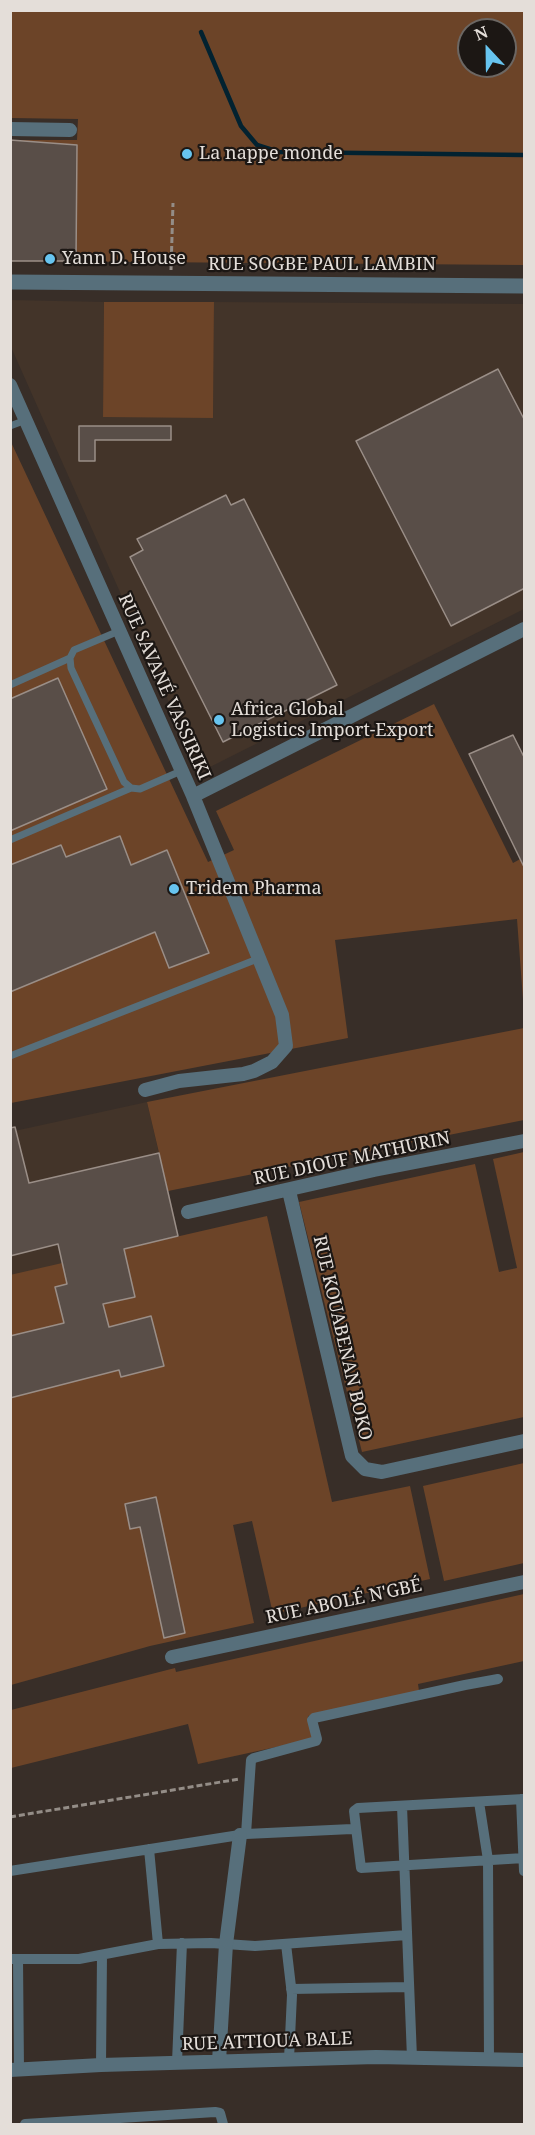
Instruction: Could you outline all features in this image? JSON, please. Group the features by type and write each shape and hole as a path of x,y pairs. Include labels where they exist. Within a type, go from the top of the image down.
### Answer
{"street":[{"path":"10,129 70,129"},
{"name":"RUE SOGBE PAUL LAMBIN","path":"10,282 525,286"},
{"name":"RUE SAVANÉ VASSIRIKI","path":"10,385 192,796 525,629"},
{"path":"145,1090 179,1081 254,1071 272,1062 286,1046 282,1015 192,796"},
{"name":"RUE DIOUF MATHURIN","path":"188,1212 374,1170 525,1141"},
{"name":"RUE KOUABENAN BOKO","path":"289,1191 352,1456 365,1469 382,1472 525,1441"},
{"name":"RUE ABOLÉ N'GBÉ","path":"172,1657 525,1581"},
{"path":"219,2061 226,1944 243,1835 249,1765 254,1758 316,1741 312,1720 314,1718 465,1684 498,1679"},
{"path":"524,1858 361,1868 356,1809 523,1799 525,1871"},
{"path":"479,1802 488,1860 489,2061"},
{"path":"402,1806 412,2058"},
{"path":"10,1871 243,1835 356,1828"},
{"path":"149,1850 158,1944"},
{"path":"15,2070 14,1959 79,1959 158,1944 255,1946 407,1935"},
{"path":"177,2062 182,1944"},
{"path":"286,1944 291,1989 290,2059"},
{"path":"101,2065 102,1955"},
{"path":"291,1989 409,1987"},
{"name":"RUE ATTIOUA BALE","path":"15,2070 290,2059 525,2060"},
{"path":"25,2124 215,2112 220,2113 223,2124"}],"lane":[{"path":"10,426 26,420"},
{"path":"119,631 74,650 70,658 71,668 119,772 124,782 131,788"},
{"path":"10,685 70,658"},
{"path":"10,840 131,788 140,789 181,771"},
{"path":"10,1056 260,958"}],"path":[{"path":"171,283 173,203"},
{"path":"10,1817 249,1777"}],"shaded area":[{"path":"10,11 524,11 524,265 11,261 11,140 77,140 78,119 11,118"},
{"path":"10,300 104,302 103,417 213,417 214,302 524,304 524,609 200,772 11,347"},
{"path":"104,302 214,302 213,418 103,417"},
{"path":"10,440 208,862 234,850 216,811 434,704 513,863 524,857 524,1013 517,919 335,940 348,1038 11,1103"},
{"path":"524,1028 524,1120 168,1191 147,1102"},
{"path":"147,1102 178,1236 136,1246 11,1313 10,1132"},
{"path":"524,1152 524,1417 362,1452 299,1202 475,1164 499,1272 517,1268 493,1159"},
{"path":"267,1216 332,1502 410,1486 430,1579 273,1614 252,1521 233,1525 254,1623 150,1646 11,1685 10,1275"},
{"path":"524,1463 524,1563 444,1581 423,1486"},
{"path":"524,1594 524,1661 418,1684 419,1691 308,1716 313,1739 198,1764 188,1724 11,1768 11,1710 175,1668 176,1672"}],"building":[{"path":"10,140 77,145 76,261 10,261"},
{"path":"498,369 525,421 525,588 451,626 356,441"},
{"path":"79,426 171,426 171,440 95,440 95,461 79,461"},
{"path":"226,495 231,505 244,499 337,685 223,742 130,557 143,550 137,539"},
{"path":"58,678 107,789 10,831 10,699"},
{"path":"513,735 525,759 525,869 469,754"},
{"path":"120,836 131,865 167,850 209,953 169,968 155,932 10,992 10,865 61,845 66,857"},
{"path":"15,1127 29,1183 159,1153 178,1236 124,1249 135,1297 103,1304 109,1327 151,1316 164,1366 121,1377 119,1370 10,1398 10,1336 64,1323 55,1287 67,1284 58,1244 10,1256 10,1128"},
{"path":"156,1497 185,1633 164,1638 140,1527 130,1529 125,1504"}],"waterway":[{"path":"201,32 241,126 257,145 279,152 524,155"}],"place":[{"name":"La nappe monde","path":"187,154"},
{"name":"Yann D. House","path":"50,259"},
{"name":"Africa Global Logistics Import-Export","path":"219,720"},
{"name":"Tridem Pharma","path":"174,889"}]}
